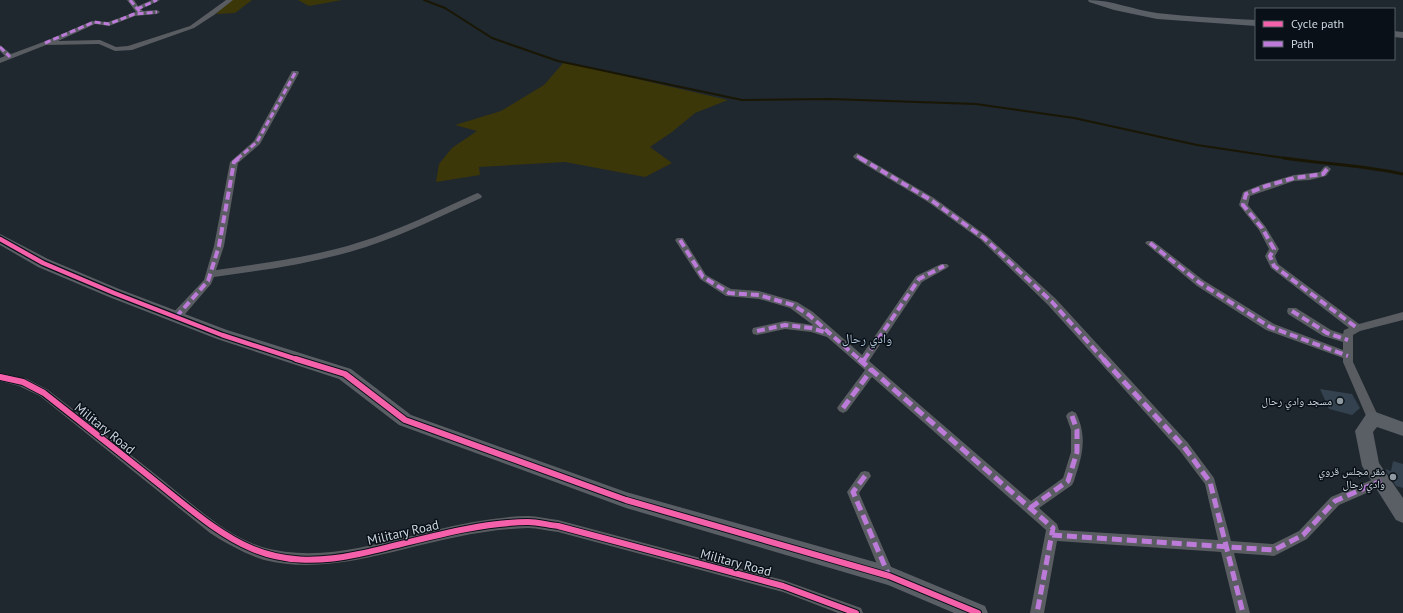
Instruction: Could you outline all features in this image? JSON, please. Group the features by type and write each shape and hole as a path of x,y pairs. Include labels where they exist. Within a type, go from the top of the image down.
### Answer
{"street":[{"path":"130,0 138,11"},
{"path":"0,61 94,22 109,24 138,11 157,0"},
{"path":"45,43 100,42 115,50 129,48 192,27 230,0"},
{"path":"1093,0 1118,8 1157,16 1255,23"},
{"path":"138,11 157,12"},
{"path":"0,47 10,57"},
{"path":"176,317 208,281 219,246 234,162 257,142 295,73"},
{"path":"857,156 931,200 984,238 1052,302 1184,447 1210,482 1243,613"},
{"path":"1327,169 1323,174 1294,178 1266,186 1246,194 1243,204 1262,228 1274,248 1270,256 1274,266 1357,328"},
{"path":"210,274 284,264 329,255 383,238 478,196"},
{"path":"0,239 43,263 176,317 222,335 345,374 405,420 626,500 889,576 978,613"},
{"path":"680,240 702,277 729,293 759,295 793,305 809,315 1053,528 1037,613"},
{"path":"1150,243 1200,283 1244,309 1270,327 1348,356"},
{"path":"863,361 919,279 944,266"},
{"path":"1292,311 1327,333 1348,340"},
{"path":"1403,316 1357,328 1348,333 1348,362 1373,418 1403,429"},
{"path":"757,331 785,325 811,328 830,333"},
{"path":"844,408 872,369"},
{"name":"Military Road","path":"0,377 26,383 44,393 200,518 230,538 252,550 283,557 320,560 357,554 492,525 530,522 558,526 783,586 856,613"},
{"path":"1030,508 1068,481 1077,452 1076,430 1072,416"},
{"path":"1373,418 1364,431 1371,466 1403,514"},
{"path":"865,476 853,492 889,576"},
{"path":"1052,535 1274,550 1303,535 1335,501 1381,481"}],"shaded area":[{"path":"228,0 252,0 235,13 216,14"},
{"path":"298,0 342,0 309,6"},
{"path":"564,62 728,100 695,113 672,132 650,147 672,163 645,177 565,162 479,167 480,175 436,182 439,164 452,148 477,131 455,125 501,111 544,85"}],"building":[{"name":"مسجد وادي رحال","path":"1320,389 1352,394 1360,408 1352,415 1329,409"},
{"name":"مقر مجلس قروي وادي رحال","path":"1393,461 1403,464 1403,488 1396,486 1385,469 1391,471"}],"waterway":[{"path":"424,0 445,8 492,38 558,61 742,100 830,99 976,104 1074,118 1197,145 1286,158"},
{"path":"1286,158 1403,174"},
{"path":"1286,158 1291,159"}],"marked path":[{"path":"130,0 140,12"},
{"path":"137,9 157,0"},
{"path":"45,43 94,22 109,24 134,14 157,12"},
{"path":"0,47 10,57"},
{"path":"176,317 208,281 219,246 234,162 257,142 295,73"},
{"path":"857,156 931,200 984,238 1052,302 1184,447 1210,482 1243,613"},
{"path":"1327,169 1323,174 1294,178 1266,186 1246,194 1243,205 1262,228 1274,249 1270,256 1274,266 1357,328"},
{"path":"680,240 703,277 729,293 759,295 793,305 809,315 1053,528 1037,613"},
{"path":"1150,243 1200,283 1270,327 1348,356"},
{"path":"863,361 919,279 944,266"},
{"path":"1292,311 1327,333 1348,340"},
{"path":"757,331 785,325 811,328 828,333"},
{"path":"843,408 872,369"},
{"path":"1030,508 1068,481 1077,452 1077,430 1072,416"},
{"path":"865,476 853,492 889,576"},
{"path":"1052,535 1274,550 1303,535 1335,501 1381,481"}],"cycle path":[{"path":"0,239 43,263 114,293 222,335 345,374 405,420 626,500 889,576 978,613"},
{"path":"0,377 23,382 44,393 215,529 238,543 263,553 290,558 333,558 359,554 485,526 507,523 536,522 558,526 783,586 856,613"}],"place":[{"name":"مسجد وادي رحال","path":"1340,401"},
{"name":"مقر مجلس قروي وادي رحال","path":"1393,477"}],"district":[{"name":"وادي رحال","path":"867,338"}]}
